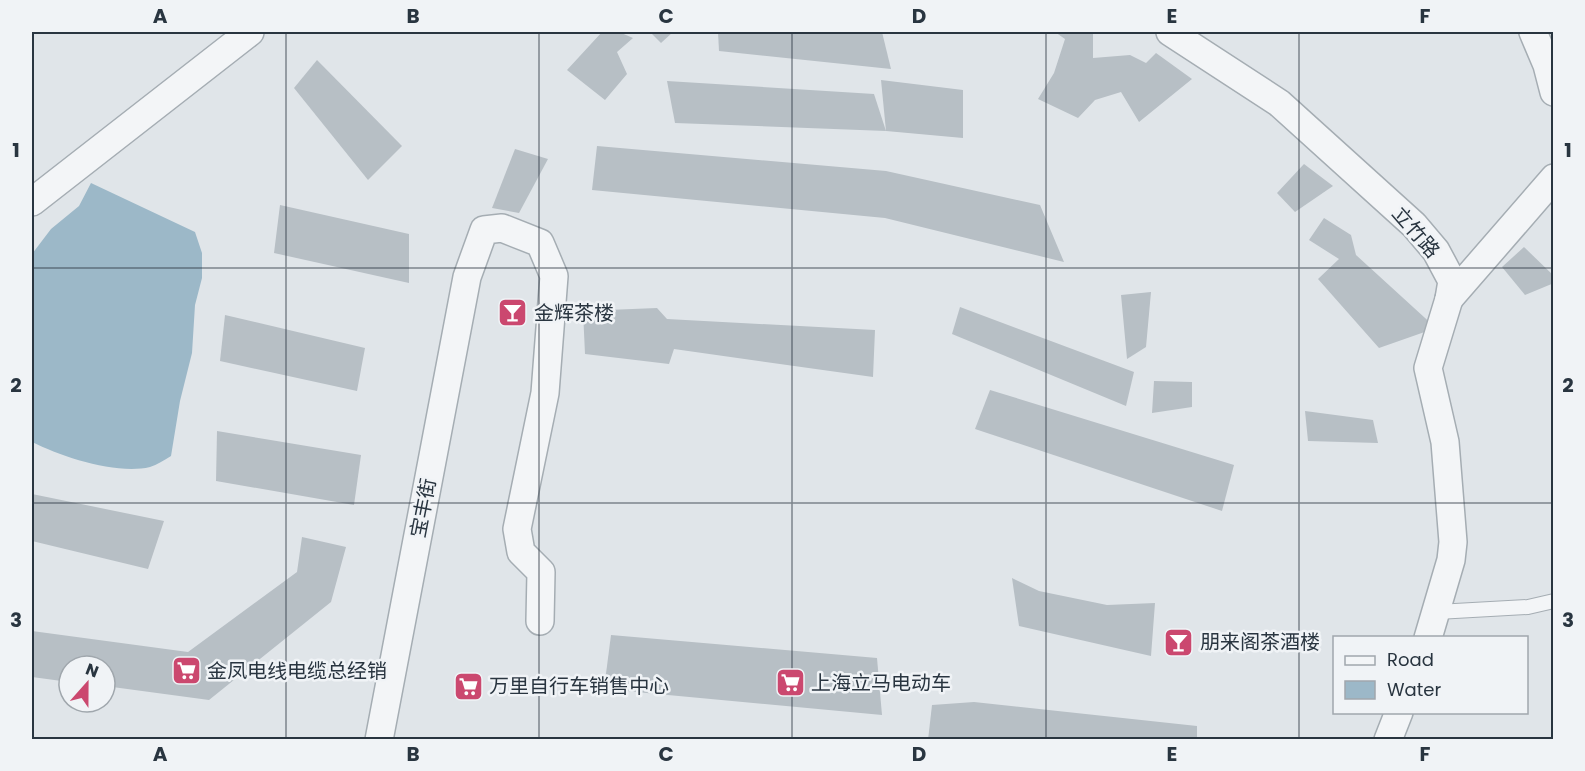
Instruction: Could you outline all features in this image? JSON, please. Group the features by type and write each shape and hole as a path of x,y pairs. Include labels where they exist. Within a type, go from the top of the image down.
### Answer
{"street":[{"path":"32,202 250,32"},
{"name":"立竹路","path":"1170,32 1279,103 1414,225 1436,251 1452,281 1449,299 1428,368 1445,442 1453,525 1451,560 1429,636"},
{"path":"1533,32 1549,51 1554,92"},
{"path":"1449,299 1554,178"},
{"name":"宝丰街","path":"379,740 467,277 484,230 502,228 540,243 554,276 545,393 517,529 521,552 542,572 540,621"},
{"path":"1388,740 1398,714"}],"lane":[{"path":"1437,612 1528,607 1554,601"}],"water":[{"path":"91,183 195,232 202,253 202,278 195,305 192,353 180,401 171,456 150,467 122,469 106,467 74,459 32,442 32,254 51,229 79,206"}],"building":[{"path":"602,32 619,32 633,38 617,52 627,74 605,100 567,70"},
{"path":"650,32 673,32 661,43"},
{"path":"718,32 882,32 891,69 719,51"},
{"path":"1055,32 1093,32 1093,58 1130,55 1146,63 1156,53 1192,79 1139,122 1121,92 1095,100 1078,118 1038,99 1054,73 1065,39"},
{"path":"317,60 402,146 368,180 294,88"},
{"path":"881,80 963,90 963,138 886,131"},
{"path":"667,81 874,94 886,131 675,123"},
{"path":"597,146 886,171 1040,205 1064,262 885,218 592,190"},
{"path":"515,149 548,159 519,213 492,208"},
{"path":"1304,164 1333,186 1295,212 1277,193"},
{"path":"280,205 409,234 409,283 274,253"},
{"path":"1324,218 1351,235 1356,255 1436,328 1379,348 1318,279 1339,259 1309,240"},
{"path":"1524,247 1554,276 1554,283 1525,295 1502,267"},
{"path":"1151,292 1146,347 1127,359 1121,295"},
{"path":"960,307 1134,372 1126,406 952,334"},
{"path":"657,308 667,319 875,330 873,377 674,349 669,364 585,354 583,311"},
{"path":"225,315 365,348 357,391 220,361"},
{"path":"1154,381 1192,382 1192,407 1152,413"},
{"path":"990,390 1234,465 1222,511 975,429"},
{"path":"1305,411 1373,420 1378,443 1308,441"},
{"path":"217,431 361,455 354,505 216,481"},
{"path":"32,494 164,521 148,569 32,541"},
{"path":"302,537 346,547 331,602 209,700 117,688 117,654 57,654 57,680 32,677 32,631 188,652 297,572"},
{"path":"1012,578 1039,591 1107,605 1155,603 1151,656 1019,626"},
{"path":"611,635 877,658 882,715 604,689"},
{"path":"974,702 1197,726 1197,740 928,740 932,705"}],"place":[{"name":"金辉茶楼","path":"513,313"},
{"name":"朋来阁茶酒楼","path":"1179,642"},
{"name":"金凤电线电缆总经销","path":"186,671"},
{"name":"上海立马电动车","path":"790,683"},
{"name":"万里自行车销售中心","path":"468,686"}]}
